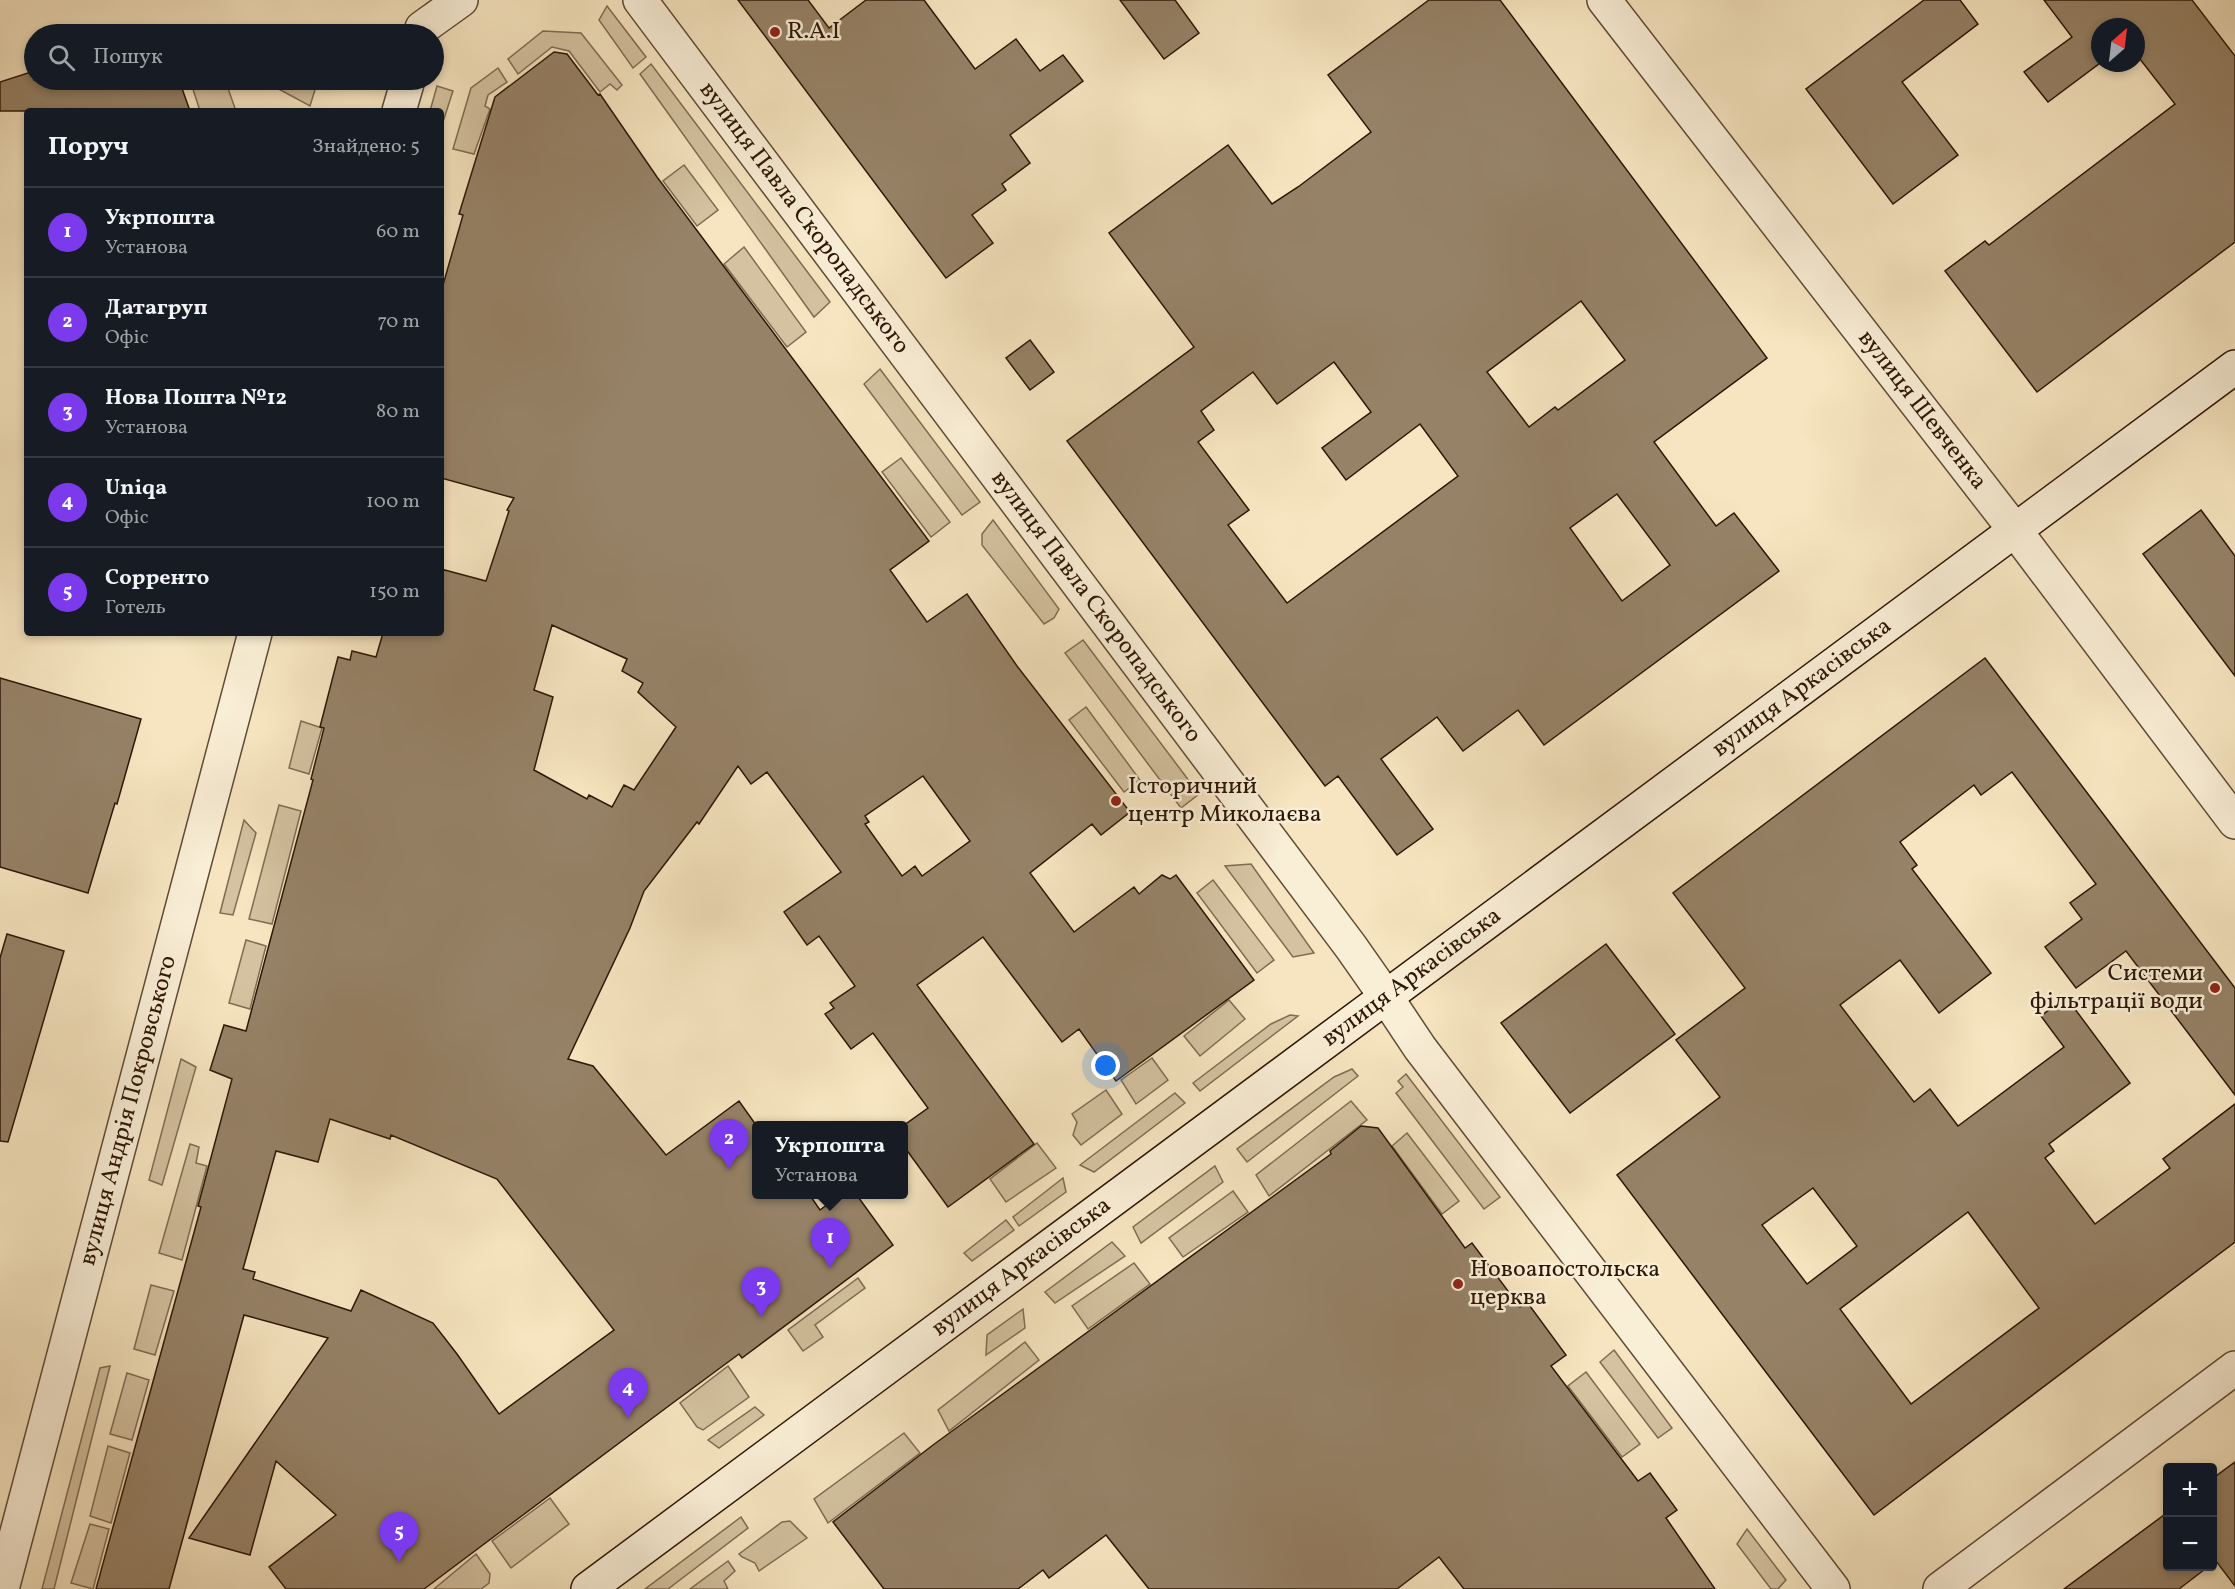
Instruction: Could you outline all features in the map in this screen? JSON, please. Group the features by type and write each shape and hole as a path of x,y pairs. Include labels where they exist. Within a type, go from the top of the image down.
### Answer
{"street":[{"path":"423,21 461,0"},
{"name":"вулиця Павла Скоропадського","path":"640,0 1351,947 1420,1048 1833,1589"},
{"name":"вулиця Шевченка","path":"1605,0 2014,529 2235,822"},
{"path":"400,108 405,90"},
{"name":"вулиця Аркасівська","path":"588,1589 2235,366"},
{"name":"вулиця Андрія Покровського","path":"2,1589 254,636"},
{"path":"1940,1589 2235,1368"}],"shaded area":[{"path":"607,6 646,57 633,68 599,20"},
{"path":"543,31 581,33 622,85 617,90 610,84 600,92 569,51 552,47 518,74 508,59"},
{"path":"651,64 830,302 814,317 640,74"},
{"path":"498,68 507,82 488,95 485,106 490,109 474,154 453,149 471,88"},
{"path":"444,88 453,91 444,119 444,108 431,108 436,90"},
{"path":"193,90 229,90 235,108 199,108"},
{"path":"280,90 315,90 310,106"},
{"path":"684,165 718,210 697,226 663,181"},
{"path":"744,247 806,332 787,347 724,264"},
{"path":"880,369 980,502 962,515 864,384"},
{"path":"901,458 950,522 931,537 882,472"},
{"path":"993,520 1059,609 1054,618 1044,624 982,545 982,534"},
{"path":"1083,640 1199,794 1181,808 1065,653"},
{"path":"1086,707 1140,780 1124,792 1069,720"},
{"path":"301,721 322,728 309,774 289,768"},
{"path":"279,805 301,811 272,924 249,919"},
{"path":"244,820 256,833 233,915 220,913"},
{"path":"1251,864 1314,953 1293,957 1225,866"},
{"path":"1213,880 1274,960 1257,973 1197,893"},
{"path":"246,940 266,946 250,1009 229,1003"},
{"path":"1229,1000 1245,1019 1200,1056 1184,1036"},
{"path":"1290,1015 1298,1016 1200,1091 1193,1083 1271,1024"},
{"path":"1152,1058 1168,1080 1136,1104 1121,1080"},
{"path":"181,1059 196,1067 162,1185 149,1180"},
{"path":"1352,1069 1358,1076 1247,1162 1237,1149 1334,1077"},
{"path":"1406,1074 1500,1197 1484,1209 1396,1093 1403,1087 1398,1081"},
{"path":"1106,1090 1122,1114 1081,1145 1073,1135 1077,1122 1072,1114"},
{"path":"1175,1093 1185,1103 1094,1172 1080,1165"},
{"path":"1351,1101 1367,1120 1269,1196 1256,1175"},
{"path":"1407,1133 1459,1201 1442,1214 1392,1146"},
{"path":"1037,1143 1056,1168 1006,1202 990,1179"},
{"path":"190,1144 199,1147 196,1163 207,1166 182,1260 159,1253"},
{"path":"1215,1166 1223,1182 1141,1243 1133,1227"},
{"path":"1063,1178 1066,1192 1019,1226 1013,1217"},
{"path":"1233,1191 1248,1212 1183,1257 1169,1238"},
{"path":"1006,1220 1014,1230 972,1261 964,1253"},
{"path":"1112,1242 1125,1256 1055,1303 1045,1292"},
{"path":"1134,1263 1150,1284 1088,1329 1072,1306"},
{"path":"858,1278 865,1288 815,1325 823,1337 803,1351 788,1330"},
{"path":"151,1285 174,1291 155,1355 134,1349"},
{"path":"1023,1309 1025,1328 986,1355 987,1335"},
{"path":"1025,1342 1039,1360 949,1431 938,1410"},
{"path":"1614,1350 1672,1428 1658,1438 1600,1362"},
{"path":"110,1366 54,1589 42,1589 100,1368"},
{"path":"728,1366 749,1397 703,1430 697,1427 680,1403"},
{"path":"1586,1372 1640,1444 1622,1457 1568,1386"},
{"path":"127,1373 149,1380 132,1440 110,1434"},
{"path":"755,1407 764,1415 719,1448 708,1440"},
{"path":"904,1433 920,1453 828,1523 814,1499"},
{"path":"108,1446 130,1453 111,1523 90,1516"},
{"path":"550,1498 569,1524 511,1568 492,1541"},
{"path":"741,1517 748,1528 668,1589 645,1589"},
{"path":"790,1521 807,1538 759,1571 755,1563 739,1554 782,1522"},
{"path":"90,1524 109,1529 93,1589 71,1583"},
{"path":"1747,1529 1786,1580 1778,1589 1771,1589 1737,1544"},
{"path":"476,1554 490,1574 489,1583 481,1589 434,1589"},
{"path":"728,1561 735,1571 724,1581 728,1589 690,1589"}],"building":[{"path":"738,0 808,0 829,28 866,0 924,0 975,69 1016,39 1040,71 1063,55 1083,81 1010,135 1030,163 1002,184 1006,190 972,215 993,243 946,278"},
{"path":"1120,0 1175,0 1199,33 1164,59"},
{"path":"1429,0 1500,0 1767,358 1654,442 1716,526 1734,513 1779,571 1544,745 1518,710 1463,751 1437,717 1381,759 1433,829 1397,855 1338,776 1325,786 1067,441 1194,347 1109,233 1228,145 1272,204 1298,187 1371,132 1328,75","holes":["1581,301 1625,360 1558,410 1555,407 1529,427 1487,372","1334,362 1371,412 1322,448 1346,480 1420,424 1458,476 1287,603 1228,525 1249,510 1198,442 1214,430 1201,411 1253,372 1277,404","1617,494 1670,565 1622,601 1570,528"]},
{"path":"1924,0 1960,0 1978,24 1902,82 1958,155 1893,204 1806,89"},
{"path":"2044,0 2192,0 2235,56 2235,242 2037,392 1945,271 1985,241 1989,245 2175,104 2145,66 2145,18 2091,18 2091,70 2048,102 2024,72 2072,37"},
{"path":"554,52 567,54 598,95 600,94 657,177 929,541 890,570 927,622 967,594 1017,666 1130,812 1101,835 1092,824 1030,873 1074,932 1134,887 1139,894 1162,875 1170,879 1176,875 1254,980 1116,1081 1079,1029 1062,1042 983,937 917,985 1034,1144 948,1207 908,1152 908,1122 928,1108 873,1033 851,1049 825,1014 834,1008 830,1003 855,986 819,936 807,945 784,912 841,872 767,772 751,784 738,766 699,824 697,822 644,891 630,928 568,1059 593,1066 666,1155 739,1101 753,1121 752,1199 812,1199 820,1210 834,1199 860,1199 893,1245 742,1358 739,1354 424,1589 286,1589 269,1567 336,1515 276,1461 250,1555 189,1538 328,1338 244,1315 169,1589 96,1589 201,1207 198,1206 232,1079 210,1070 224,1025 246,1031 313,780 311,779 324,728 320,727 338,657 350,660 352,651 376,657 382,636 444,636 444,570 486,581 509,511 507,510 514,498 444,479 444,282 463,215 459,214 495,97","holes":["552,625 627,659 622,671 643,683 638,692 676,727 634,790 624,785 612,807 589,795 587,799 534,770 553,697 534,690","923,776 970,841 922,876 915,866 902,876 865,824 869,822 865,816","330,1119 390,1139 391,1135 497,1179 614,1330 499,1414 433,1323 361,1290 351,1311 253,1279 255,1272 243,1269 276,1151 318,1162"]},
{"path":"24,74 24,90 183,90 189,108 24,108 24,111 0,111 0,82"},
{"path":"1030,340 1054,372 1030,390 1006,358"},
{"path":"2201,510 2235,556 2235,676 2143,554"},
{"path":"1985,658 2235,988 2235,1095 2126,951 2076,988 2045,947 2082,919 2070,903 2096,884 2012,772 1981,795 1974,785 1900,842 1917,865 1912,869 1991,973 1939,1013 1900,960 1840,1005 1914,1102 1930,1089 1958,1126 2064,1047 2041,1016 2066,997 2130,1083 2049,1144 2054,1151 2045,1158 2095,1224 2170,1168 2163,1159 2235,1104 2235,1242 1874,1515 1617,1175 1720,1097 1676,1040 1745,988 1673,893","holes":["1813,1188 1857,1246 1807,1284 1762,1225","1968,1212 2039,1308 1911,1404 1840,1309"]},
{"path":"0,678 141,719 117,804 115,803 88,893 0,867"},
{"path":"7,934 64,951 8,1142 0,1141 0,958"},
{"path":"1606,944 1675,1034 1570,1113 1501,1023"},
{"path":"1361,1126 1378,1128 1465,1248 1472,1243 1520,1307 1527,1302 1566,1355 1551,1366 1638,1481 1650,1473 1677,1510 1666,1518 1715,1589 1464,1589 1439,1557 1397,1589 1149,1589 1106,1535 1049,1578 1043,1570 1018,1589 884,1589 833,1522 933,1445 1331,1154 1330,1151"},
{"path":"2235,1462 2235,1586 2217,1562 2217,1475"},
{"path":"2163,1516 2163,1571 2202,1571 2179,1589 2064,1589"}],"place":[{"name":"R.A.I","path":"775,32"},
{"name":"Історичний центр Миколаєва","path":"1116,801"},
{"name":"Системи фільтрації води","path":"2215,988"},
{"name":"Датагруп","path":"729,1169"},
{"name":"Укрпошта","path":"830,1268"},
{"name":"Новоапостольска церква","path":"1458,1284"},
{"name":"Нова Пошта №12","path":"761,1317"},
{"name":"Uniqa","path":"628,1418"},
{"name":"Сорренто","path":"399,1562"}]}
